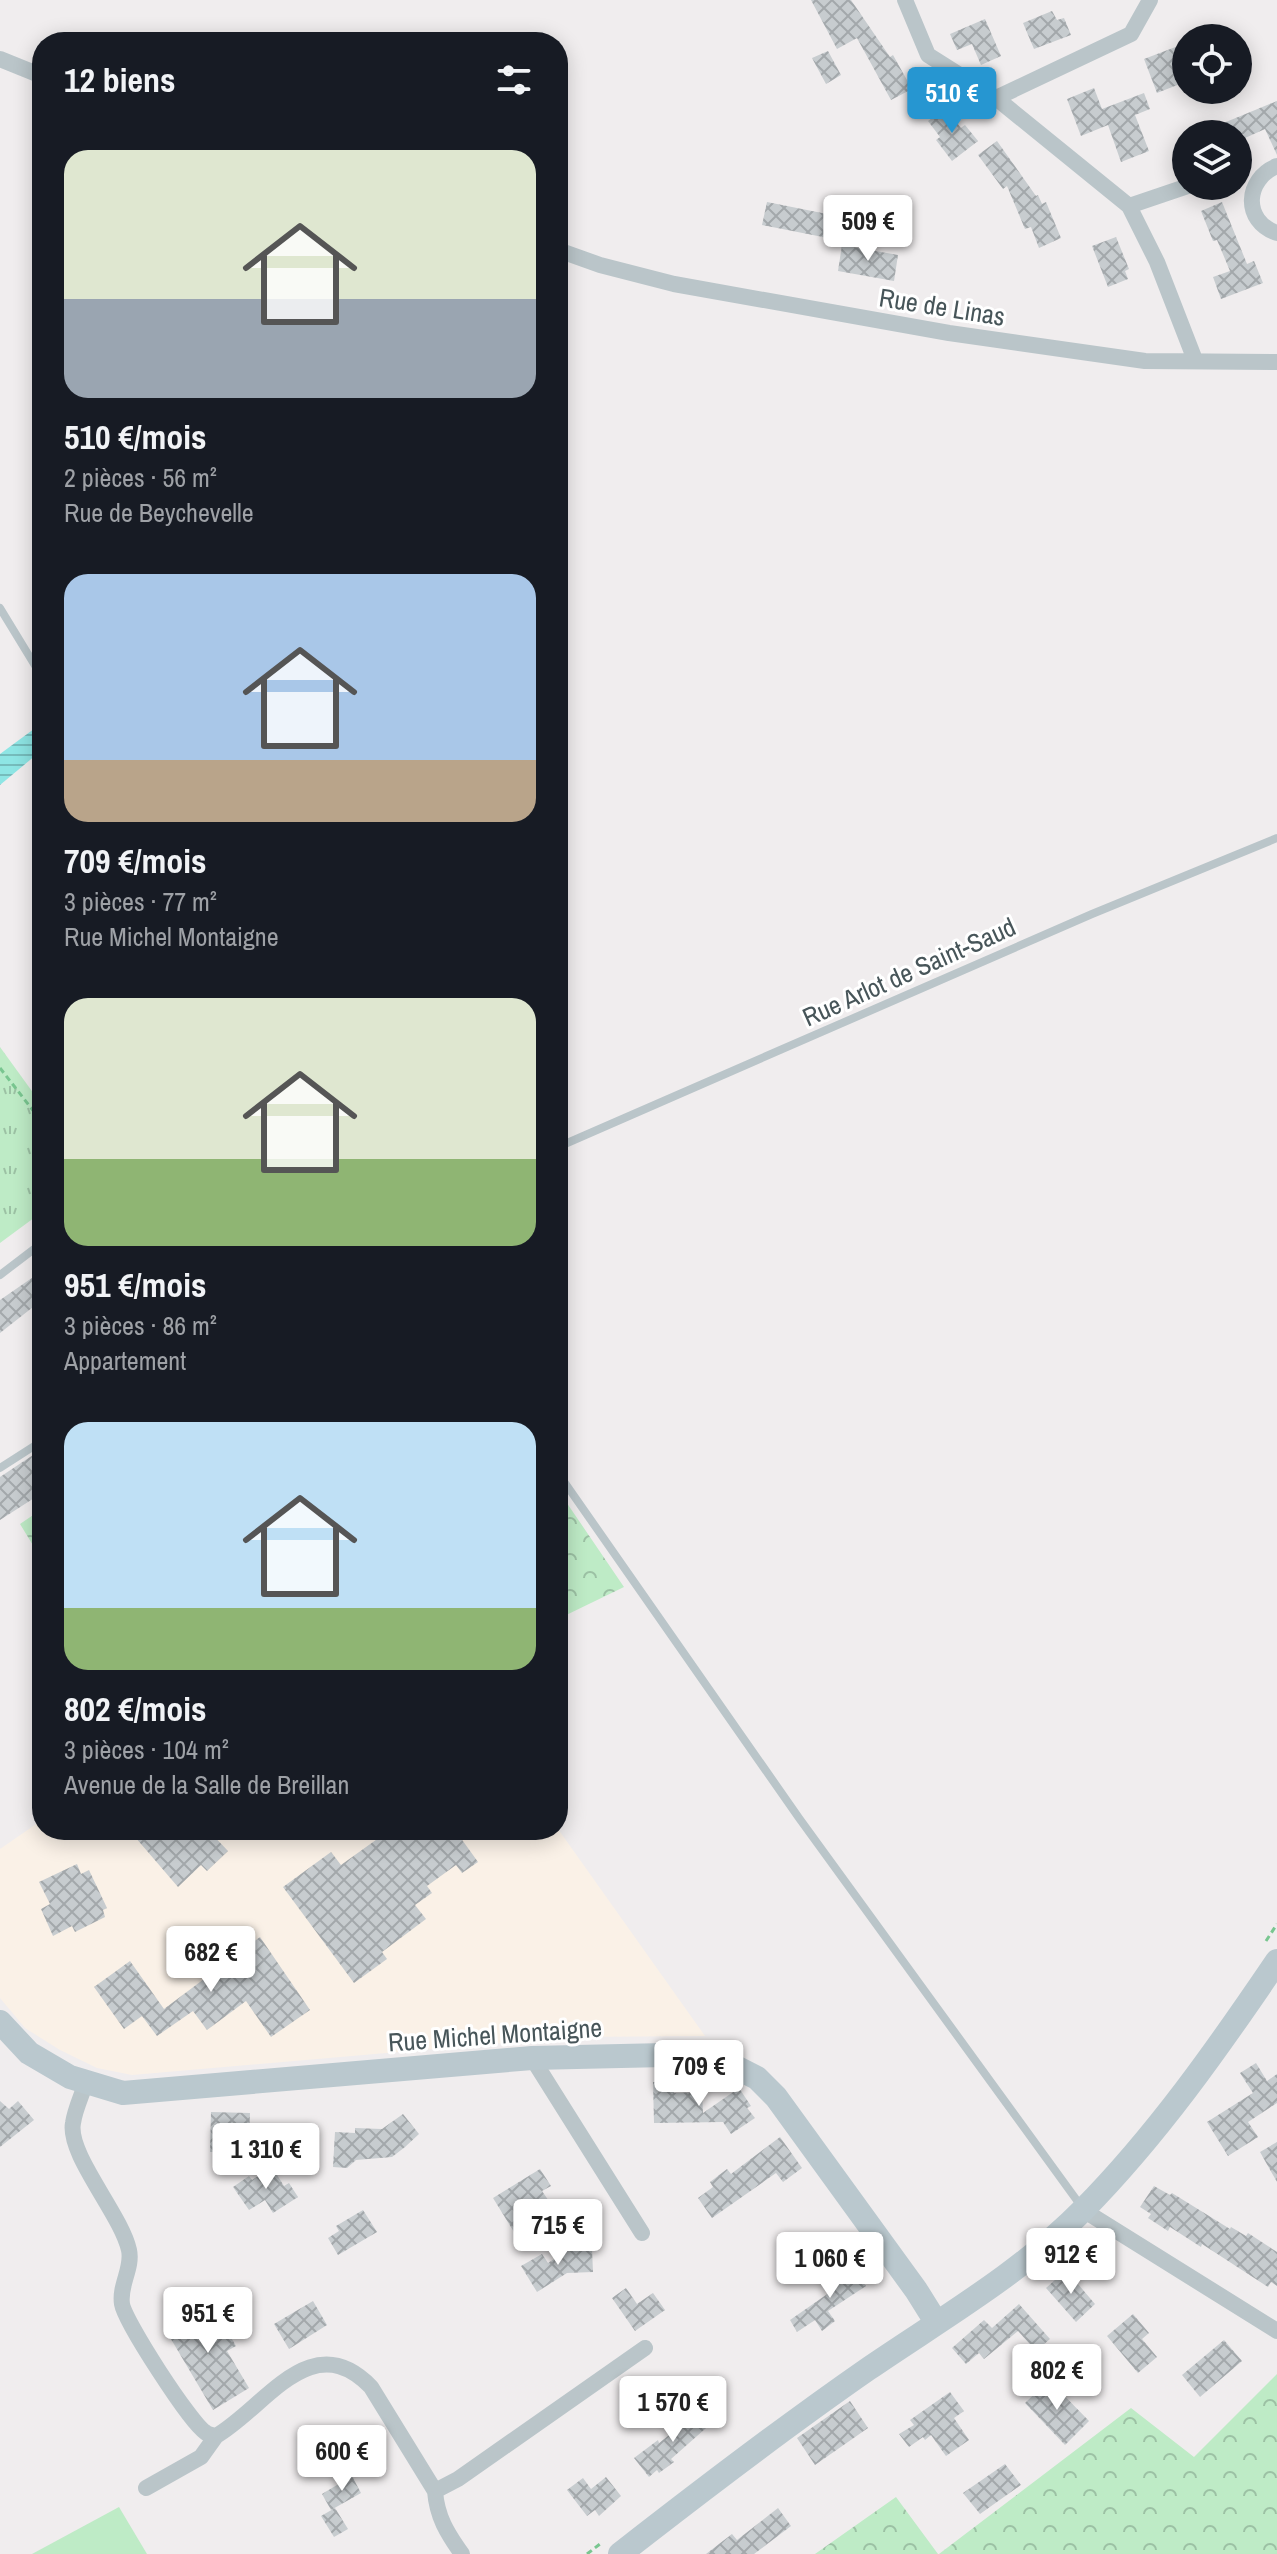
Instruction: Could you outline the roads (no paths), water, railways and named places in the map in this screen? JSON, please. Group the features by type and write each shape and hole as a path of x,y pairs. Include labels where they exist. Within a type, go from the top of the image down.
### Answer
{"street":[{"path":"905,0 928,55 996,98 1129,206 1157,262 1195,360"},
{"path":"996,98 1131,34 1150,0"},
{"path":"0,59 32,72"},
{"path":"1277,166 1258,178 1253,187 1252,209 1264,227 1277,233"},
{"path":"1252,178 1258,178"},
{"path":"1129,206 1172,191"},
{"name":"Rue de Linas","path":"568,254 674,284 831,314 1131,359 1277,362"},
{"path":"620,2554 783,2428 1018,2266 1083,2210 1207,2063 1271,1951"},
{"name":"Rue Michel Montaigne","path":"0,2022 29,2053 70,2077 123,2093 532,2058 710,2054 757,2078 785,2110 907,2277 936,2322"},
{"path":"532,2058 642,2233"},
{"path":"86,2082 72,2125 75,2145 124,2233 130,2254 121,2290 122,2307 136,2336 187,2410 205,2432 216,2436"},
{"path":"1083,2210 1277,2331"},
{"path":"435,2491 458,2479 645,2348"},
{"path":"146,2488 201,2457 216,2436 236,2425 281,2381 300,2370 318,2365 337,2365 357,2372 371,2387 435,2491 442,2526 462,2554"}],"lane":[{"path":"0,608 32,661"},
{"name":"Rue Arlot de Saint-Saud","path":"568,1143 1092,914 1277,838"},
{"path":"0,1275 32,1251"},
{"path":"0,1468 32,1447"},
{"path":"568,1487 817,1844 1083,2210"}],"water":[{"path":"32,730 32,758 0,785 0,754"}]}
